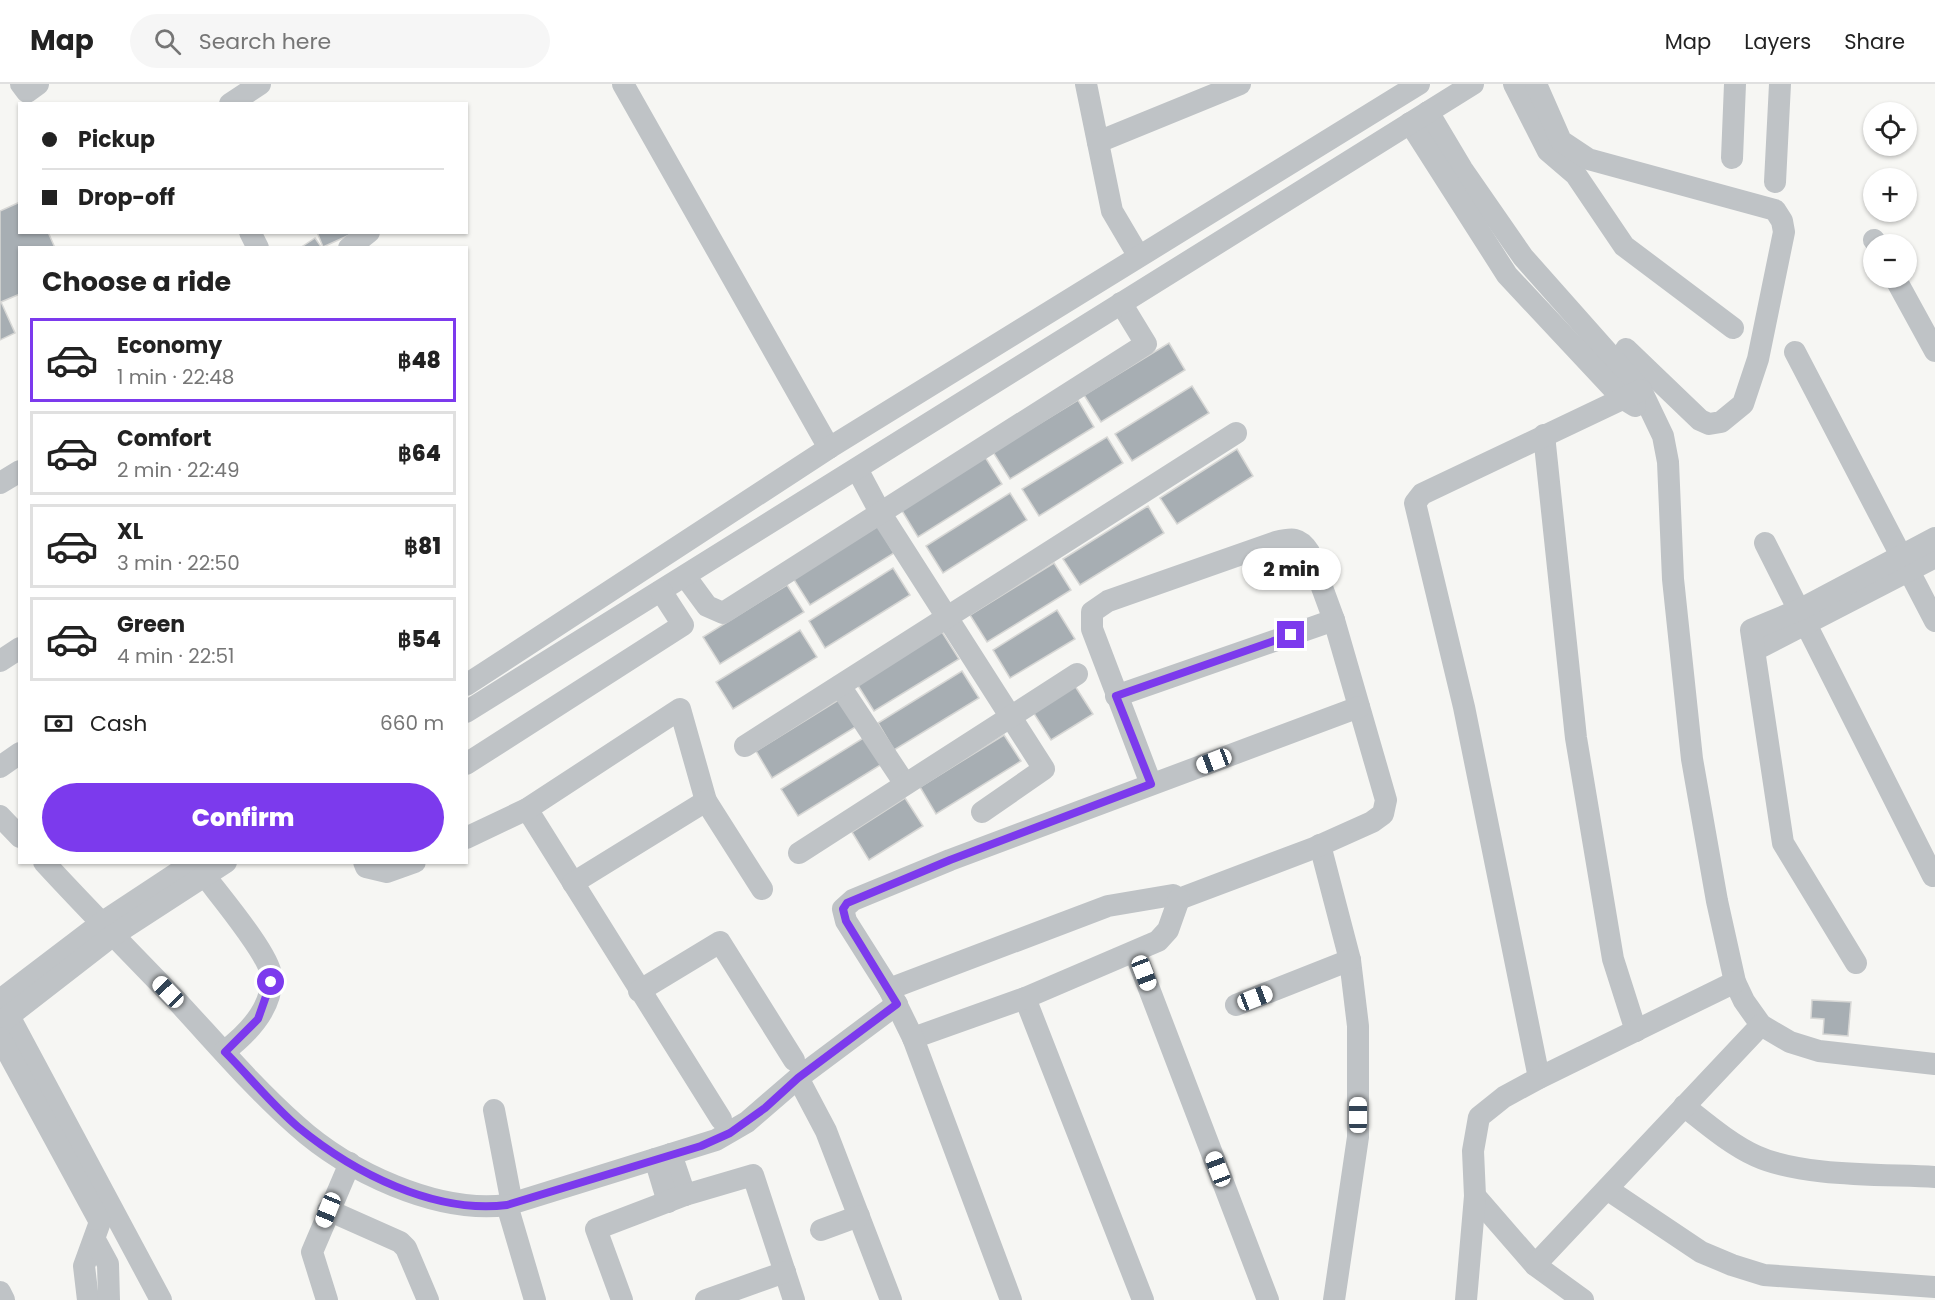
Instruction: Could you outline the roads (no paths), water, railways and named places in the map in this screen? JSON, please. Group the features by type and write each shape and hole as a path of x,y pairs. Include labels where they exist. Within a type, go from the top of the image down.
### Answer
{"street":[{"path":"21,84 27,92 38,84"},
{"path":"233,102 260,84"},
{"path":"623,84 829,448"},
{"path":"1086,84 1112,211 1138,255"},
{"path":"1098,142 1240,84"},
{"path":"468,684 829,448 1138,255 1419,84"},
{"path":"468,711 1473,84"},
{"path":"1514,84 1548,151 1582,167 1775,210 1784,226 1758,359 1743,404 1721,422 1709,424 1700,420 1626,349"},
{"path":"1536,84 1561,141 1582,167 1624,246 1733,328"},
{"path":"1732,158 1735,84"},
{"path":"1775,182 1780,84"},
{"path":"1419,118 1462,169 1523,257 1651,416 1663,436 1668,462 1673,579 1692,759 1717,901 1735,982 1761,1025 1790,1042 1819,1051 1935,1064"},
{"path":"352,246 366,234"},
{"path":"1900,288 1935,351"},
{"path":"685,576 707,606 723,613 1146,344 1121,303"},
{"path":"996,344 1014,371"},
{"path":"1795,352 1935,621"},
{"path":"1539,1078 1464,707 1415,503 1422,494 1631,394"},
{"path":"745,746 1236,434"},
{"path":"1544,435 1576,738 1613,959 1636,1031"},
{"path":"857,469 881,514 1044,769 982,812"},
{"path":"0,483 18,472"},
{"path":"1856,963 1783,843 1753,640 1804,617 1905,563 1935,538"},
{"path":"901,1013 1025,998 1136,952 1158,941 1168,930 1179,899 1320,845 1372,822 1385,810 1386,800 1334,620 1309,552 1303,543 1296,539 1276,542 1108,601 1092,612 1090,623 1151,784"},
{"path":"1766,543 1933,876"},
{"path":"1905,563 1935,557"},
{"path":"468,763 683,625 661,591"},
{"path":"1116,696 1334,620"},
{"path":"0,661 18,649"},
{"path":"799,853 1077,674"},
{"path":"840,686 905,784"},
{"path":"1011,1300 901,1013 846,921 843,909 847,903 950,860 1359,707"},
{"path":"468,837 527,809 680,709 706,801 762,889"},
{"path":"0,767 18,754"},
{"path":"573,883 706,801"},
{"path":"527,809 721,1119"},
{"path":"0,816 18,835"},
{"path":"1320,845 1350,960 1358,1026 1358,1137 1334,1300"},
{"path":"46,864 106,930 297,1126 350,1162 429,1198 486,1208 512,1204 701,1146 730,1133 765,1108 796,1069 850,1038 1108,906 1173,895 1179,899"},
{"path":"161,1300 3,1013 106,930 200,869 219,864"},
{"path":"372,865 387,872 398,871 411,864"},
{"path":"200,869 252,940 271,973 266,998 258,1019 225,1052"},
{"path":"639,991 720,942 796,1069 826,1131 891,1300"},
{"path":"1136,952 1268,1300"},
{"path":"1236,1005 1350,960"},
{"path":"1466,1300 1475,1196 1473,1151 1479,1117 1504,1097 1539,1078 1735,982"},
{"path":"1025,998 1143,1300"},
{"path":"1535,1265 1761,1025"},
{"path":"0,1038 66,1155 100,1222 84,1266 88,1300"},
{"path":"1684,1106 1737,1147 1759,1157 1816,1169 1935,1177"},
{"path":"494,1110 512,1204 513,1229 519,1239 535,1300"},
{"path":"663,1157 676,1198"},
{"path":"327,1300 312,1252 350,1162"},
{"path":"622,1300 596,1229 676,1198 753,1175 794,1300"},
{"path":"1607,1189 1701,1252 1732,1266 1764,1275 1935,1287"},
{"path":"1475,1196 1535,1265 1583,1300"},
{"path":"328,1210 400,1242 406,1248 428,1300"},
{"path":"820,1230 859,1216"},
{"path":"95,1240 108,1264 109,1300"},
{"path":"706,1300 785,1272"},
{"path":"0,1292 4,1300"}]}
